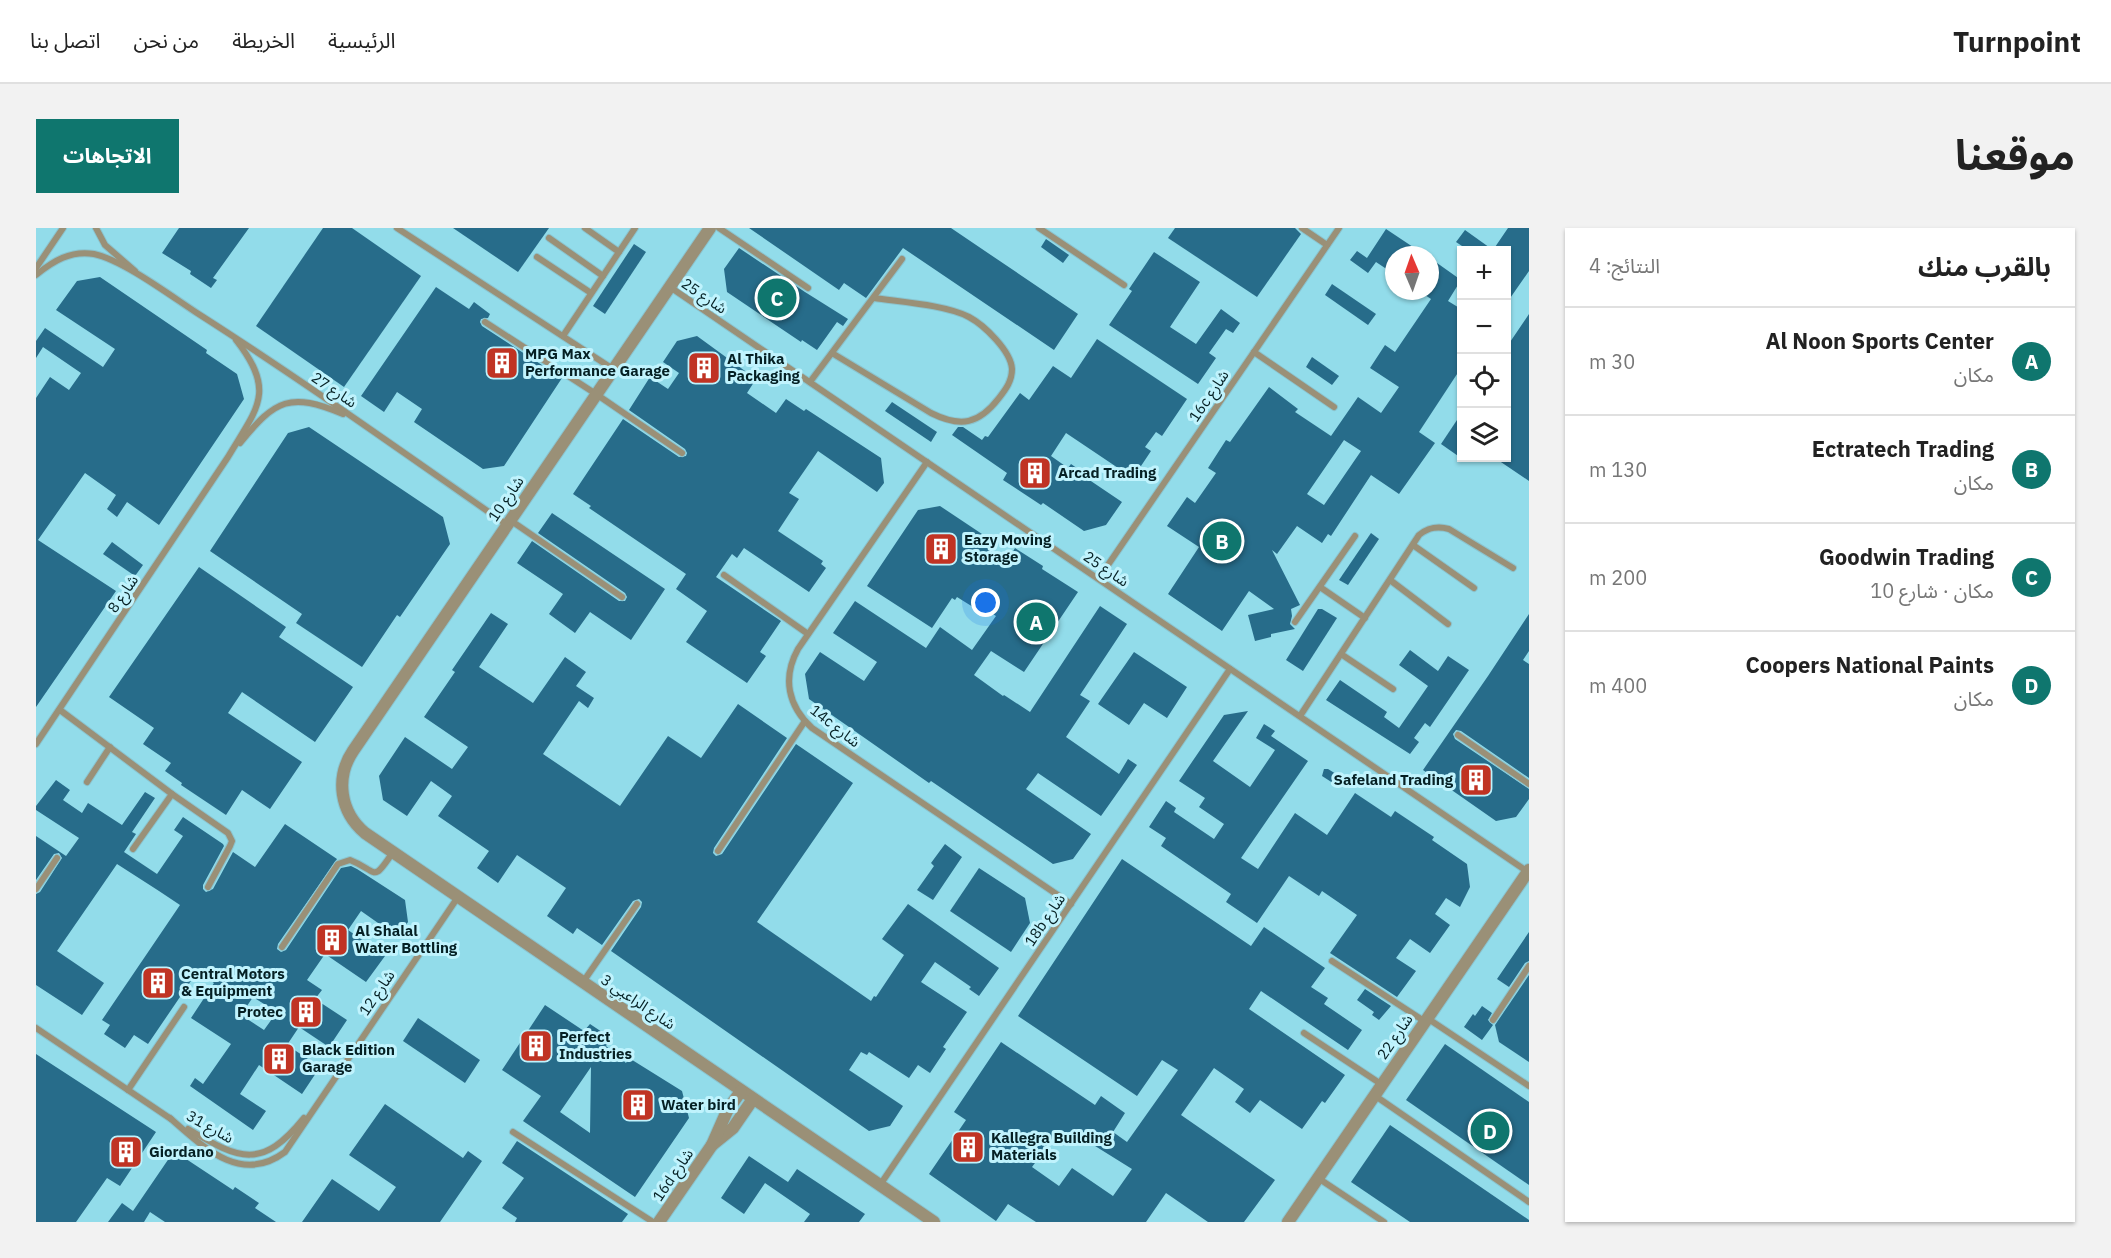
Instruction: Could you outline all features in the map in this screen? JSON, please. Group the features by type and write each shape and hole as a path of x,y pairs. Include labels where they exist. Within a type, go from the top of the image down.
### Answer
{"street":[{"name":"شارع 10","path":"342,792 343,775 348,758 710,228"},
{"name":"شارع الراعبي 3","path":"342,792 346,808 354,822 365,833 934,1222"},
{"name":"شارع 22","path":"1288,1222 1528,871"},
{"name":"16d شارع","path":"659,1222 712,1145 727,1111 741,1091"},
{"name":"16d شارع","path":"712,1145 733,1128 753,1099"}],"lane":[{"path":"36,268 63,228"},
{"name":"شارع 27","path":"96,228 105,245 147,281"},
{"path":"397,228 613,369"},
{"path":"585,228 618,252"},
{"path":"719,228 808,288"},
{"path":"1039,228 1124,285"},
{"path":"1302,228 1327,245"},
{"name":"16c شارع","path":"1098,578 1339,228"},
{"path":"563,336 631,229"},
{"path":"549,238 603,276"},
{"name":"شارع 27","path":"36,275 61,258 75,254 90,254 111,260 232,335 622,597"},
{"path":"537,257 591,294"},
{"path":"810,382 902,259"},
{"name":"شارع 25","path":"670,287 1528,871"},
{"path":"832,353 931,413 947,420 965,422 982,416 989,411 1006,389 1012,375 1010,360 989,333 976,321 951,310 874,298"},
{"path":"485,322 682,453"},
{"name":"شارع 8","path":"36,744 228,457 255,411 259,393 258,375 255,366 232,335"},
{"path":"1254,352 1334,407"},
{"name":"شارع 8","path":"228,457 262,417 282,404 298,401 314,403 356,420"},
{"name":"14c شارع","path":"927,462 793,657 788,686 794,705 805,721 1071,904"},
{"path":"1300,716 1423,532 1432,528 1444,527 1454,531 1513,568"},
{"path":"1295,622 1355,536"},
{"path":"1413,545 1474,588"},
{"path":"724,575 808,634"},
{"path":"1390,580 1448,624"},
{"path":"1320,587 1365,618"},
{"path":"1341,654 1393,689"},
{"name":"18b شارع","path":"880,1185 1230,669"},
{"path":"60,710 172,794 226,830 232,841 227,855 208,887"},
{"path":"718,851 805,721"},
{"path":"1458,735 1529,784"},
{"path":"87,782 110,747"},
{"path":"133,849 172,794"},
{"path":"282,947 338,864 350,860 371,873 376,873 381,870 393,852"},
{"path":"36,889 57,858"},
{"name":"شارع 12","path":"316,1104 458,897"},
{"path":"583,982 637,904"},
{"path":"1332,961 1529,1086"},
{"path":"1492,1020 1529,966"},
{"path":"128,1090 184,1007"},
{"name":"شارع 31","path":"36,1028 170,1118 228,1152 254,1154 271,1150 285,1140 316,1104"},
{"path":"1304,1033 1381,1084"},
{"path":"1374,1095 1529,1202"},
{"name":"شارع 31","path":"170,1118 224,1159 239,1164 256,1165 272,1161 285,1152 316,1104"},
{"path":"513,1132 653,1222"},
{"path":"1318,1178 1384,1222"}],"shaded area":[{"path":"36,228 1529,228 1529,1222 36,1222"}],"building":[{"path":"179,228 249,228 213,278 217,280 211,288 190,274 191,271 162,253"},
{"path":"323,228 352,228 421,276 344,387 256,326"},
{"path":"453,228 549,228 518,272"},
{"path":"749,228 951,228 1078,314 1054,350 903,248 866,298 844,283 839,290"},
{"path":"1175,228 1295,228 1301,234 1257,297 1168,238"},
{"path":"1508,228 1529,228 1529,271 1511,297 1511,246 1496,246"},
{"path":"1386,229 1412,246 1385,246 1385,268 1376,262 1368,273 1350,260 1357,251 1367,258"},
{"path":"1465,230 1487,246 1462,246 1456,242"},
{"path":"1046,239 1069,255 1063,263 1041,247"},
{"path":"634,244 646,252 605,314 593,306"},
{"path":"739,248 848,319 843,326 837,322 817,350 802,340 801,342 727,292 724,269"},
{"path":"1154,252 1200,282 1170,327 1196,344 1221,309 1240,323 1233,333 1226,329 1209,353 1216,358 1198,384 1109,325 1132,291 1129,289"},
{"path":"1439,264 1457,277 1457,286 1448,301 1457,307 1457,374 1419,432 1435,443 1399,494 1371,475 1331,536 1328,534 1322,543 1297,526 1277,554 1272,550 1300,605 1291,609 1290,624 1295,629 1271,634 1271,637 1255,641 1248,615 1274,609 1249,591 1222,631 1168,594 1199,547 1167,526 1187,497 1195,503 1216,473 1208,468 1226,440 1230,442 1269,387 1298,409 1295,412 1331,436 1358,397 1381,413 1399,387 1370,368 1385,345 1395,352 1430,300 1439,300","holes":["1344,440 1361,451 1324,505 1307,494"]},
{"path":"100,277 207,350 206,353 237,374 244,399 159,525 127,502 117,517 107,509 116,495 85,473 38,540 116,591 36,707 36,398 50,377 69,390 81,373 43,347 36,358 36,341 45,328 103,367 115,349 56,310 77,281"},
{"path":"1332,284 1376,314 1368,325 1325,295"},
{"path":"436,287 469,309 474,302 490,314 488,318 481,319 482,326 562,378 504,466 483,469 414,422 422,409 397,392 384,412 361,396"},
{"path":"1529,314 1529,481 1501,462 1511,462 1511,341"},
{"path":"697,336 756,379 747,393 776,413 786,399 804,411 806,409 881,458 884,483 877,492 818,451 789,493 799,499 778,531 823,561 821,564 826,568 809,592 744,548 737,558 732,554 716,577 781,621 760,652 766,656 747,683 686,642 707,611 676,589 686,574 589,508 591,506 573,494 623,419 679,457 686,456 685,449 629,410 650,377 668,389 679,373 663,362 677,341"},
{"path":"1097,339 1187,399 1162,436 1156,432 1145,447 1151,451 1133,478 1066,433 1051,456 1068,468 1071,464 1081,471 1079,473 1122,502 1106,525 1084,531 1043,503 1041,505 1003,480 1007,473 952,435 958,427 963,427 982,440 985,436 988,437 1020,393 1029,400 1053,366 1071,378"},
{"path":"1312,357 1339,376 1332,385 1306,367"},
{"path":"892,402 937,432 931,442 885,411"},
{"path":"1457,420 1457,455 1441,444"},
{"path":"309,427 443,517 450,544 400,617 397,615 362,667 296,623 302,614 210,551 288,433"},
{"path":"940,506 994,542 988,549 1007,562 1015,548 1078,592 1024,672 991,651 974,675 1003,696 1030,712 1100,606 1127,624 1080,695 1090,701 1066,737 1119,774 1128,759 1137,765 1101,816 1038,773 1026,789 1091,834 1073,859 1053,864 931,781 929,783 809,699 805,674 820,652 864,681 877,662 833,633 855,601 926,648 940,627 972,650 996,616 976,603 973,607 957,597 955,600 952,598 932,628 867,586 918,510"},
{"path":"552,513 665,589 631,640 590,612 575,633 549,614 563,594 517,563 532,541 619,601 625,601 627,597 625,593 538,533"},
{"path":"1371,533 1379,539 1348,585 1339,580"},
{"path":"112,542 143,565 135,576 103,554"},
{"path":"199,567 286,627 279,637 353,687 315,742 242,692 228,713 302,762 270,809 242,790 226,815 181,785 182,783 165,771 171,763 143,744 154,728 109,697"},
{"path":"1318,609 1337,618 1303,671 1286,660"},
{"path":"491,613 508,624 479,667 533,703 565,657 586,672 576,686 594,698 588,708 579,701 543,754 620,806 668,736 701,758 738,704 787,738 714,848 713,853 716,856 722,854 796,744 853,783 757,922 871,1001 904,955 882,939 908,904 999,968 979,996 969,989 971,987 935,962 921,982 967,1012 943,1047 946,1049 930,1073 918,1065 909,1078 869,1052 867,1055 861,1052 849,1070 903,1106 890,1126 869,1131 611,951 641,907 642,902 639,899 633,901 602,945 577,928 573,934 547,916 566,888 517,855 498,883 477,868 489,851 438,816 452,796 431,781 407,816 383,800 379,776 405,737 452,769 468,747 424,717 455,672 452,670"},
{"path":"1529,614 1529,651 1523,660 1529,664 1529,778 1461,731 1456,730 1453,734 1455,739 1529,789 1529,799 1516,817 1496,821 1423,770"},
{"path":"1410,650 1438,671 1448,656 1469,670 1430,727 1425,723 1414,738 1419,742 1410,754 1326,700 1340,680 1387,712 1384,717 1399,728 1428,686 1399,665"},
{"path":"1134,652 1187,687 1167,718 1144,703 1129,725 1098,704"},
{"path":"1248,711 1213,761 1250,787 1275,750 1256,738 1264,724 1275,731 1271,736 1308,761 1241,858 1258,869 1295,813 1327,835 1355,793 1391,817 1395,811 1434,837 1432,840 1467,864 1470,887 1460,907 1446,898 1435,914 1450,925 1430,953 1410,939 1396,958 1416,971 1397,997 1330,953 1357,915 1322,891 1319,896 1289,876 1257,923 1226,902 1231,894 1161,846 1166,838 1149,827 1166,801 1176,808 1174,812 1214,839 1224,824 1199,807 1205,798 1179,781 1224,715"},
{"path":"1324,769 1341,777 1336,785 1322,776"},
{"path":"56,780 70,790 63,800 82,813 88,803 122,825 145,792 155,798 132,832 136,834 124,852 157,874 183,836 174,830 183,817 224,846 203,885 206,892 213,889 233,852 255,867 285,824 337,859 278,944 277,949 281,952 286,950 341,868 351,866 357,869 405,900 408,922 398,937 361,911 348,930 385,956 366,982 325,954 307,980 322,990 315,999 347,1020 329,1047 299,1027 287,1045 320,1067 302,1094 259,1065 240,1094 266,1111 253,1130 190,1086 195,1078 203,1084 231,1044 191,1018 214,983 197,972 148,1044 134,1035 125,1048 104,1034 110,1025 102,1020 180,905 117,864 57,951 104,983 82,1015 36,985 36,894 40,892 62,858 59,853 54,854 36,880 36,836 66,856 79,838 36,810 36,806","holes":["253,997 277,1012 264,1030 241,1015"]},
{"path":"945,844 962,857 933,900 917,890 934,866 931,863"},
{"path":"1122,859 1251,946 1264,927 1325,968 1311,987 1328,998 1324,1004 1362,1030 1348,1050 1261,991 1249,1009 1345,1075 1302,1129 1260,1100 1250,1113 1235,1102 1244,1089 1214,1068 1181,1115 1275,1180 1244,1222 1208,1222 1166,1193 1146,1222 1036,1222 1008,1204 996,1221 929,1174 966,1120 954,1112 1001,1042 1095,1105 1101,1096 1125,1113 1113,1132 1127,1142 1178,1070 1162,1060 1137,1096 1018,1016","holes":["1071,1131 1132,1169 1113,1196 1072,1168 1059,1186 1032,1167 1054,1137 1062,1143"]},
{"path":"979,868 1025,898 1030,923 1011,952 950,911"},
{"path":"1529,932 1529,961 1525,963 1509,987 1497,979"},
{"path":"1529,975 1529,1062 1499,1042 1495,1025"},
{"path":"1365,989 1391,1006 1379,1020 1372,1015 1374,1012 1357,1000"},
{"path":"545,1005 584,1031 590,1024 611,1038 606,1046 626,1063 629,1058 682,1091 689,1118 635,1197 523,1121 541,1096 502,1070","holes":["591,1067 590,1133 560,1112"]},
{"path":"1482,1006 1492,1013 1488,1020 1493,1025 1482,1040 1464,1027"},
{"path":"418,1018 480,1060 465,1083 403,1041"},
{"path":"1445,1044 1529,1102 1529,1185 1406,1100"},
{"path":"36,1054 156,1132 120,1186 107,1178 76,1222 36,1222"},
{"path":"385,1104 463,1158 468,1151 482,1161 440,1222 302,1222 332,1179 379,1211 396,1187 349,1155"},
{"path":"1390,1125 1529,1222 1410,1222 1351,1182"},
{"path":"517,1141 628,1214 622,1222 515,1222 517,1218 502,1208 524,1178 502,1163"},
{"path":"174,1151 233,1190 235,1187 259,1203 255,1208 276,1222 165,1222 150,1212 144,1222 108,1222 122,1203 133,1211"},
{"path":"749,1156 788,1182 797,1169 865,1214 859,1222 804,1222 810,1214 765,1183 744,1214 721,1198"}],"place":[{"name":"Goodwin Trading","path":"777,298"},
{"name":"MPG Max Performance Garage","path":"502,363"},
{"name":"Al Thika Packaging","path":"704,368"},
{"name":"Arcad Trading","path":"1035,473"},
{"name":"Ectratech Trading","path":"1222,541"},
{"name":"Eazy Moving Storage","path":"941,549"},
{"name":"Al Noon Sports Center","path":"1036,622"},
{"name":"Safeland Trading","path":"1476,780"},
{"name":"Al Shalal Water Bottling","path":"332,940"},
{"name":"Central Motors & Equipment","path":"158,983"},
{"name":"Protec","path":"306,1012"},
{"name":"Perfect Industries","path":"536,1046"},
{"name":"Black Edition Garage","path":"279,1059"},
{"name":"Water bird","path":"638,1105"},
{"name":"Coopers National Paints","path":"1490,1131"},
{"name":"Kallegra Building Materials","path":"968,1147"},
{"name":"Giordano","path":"126,1152"}]}
